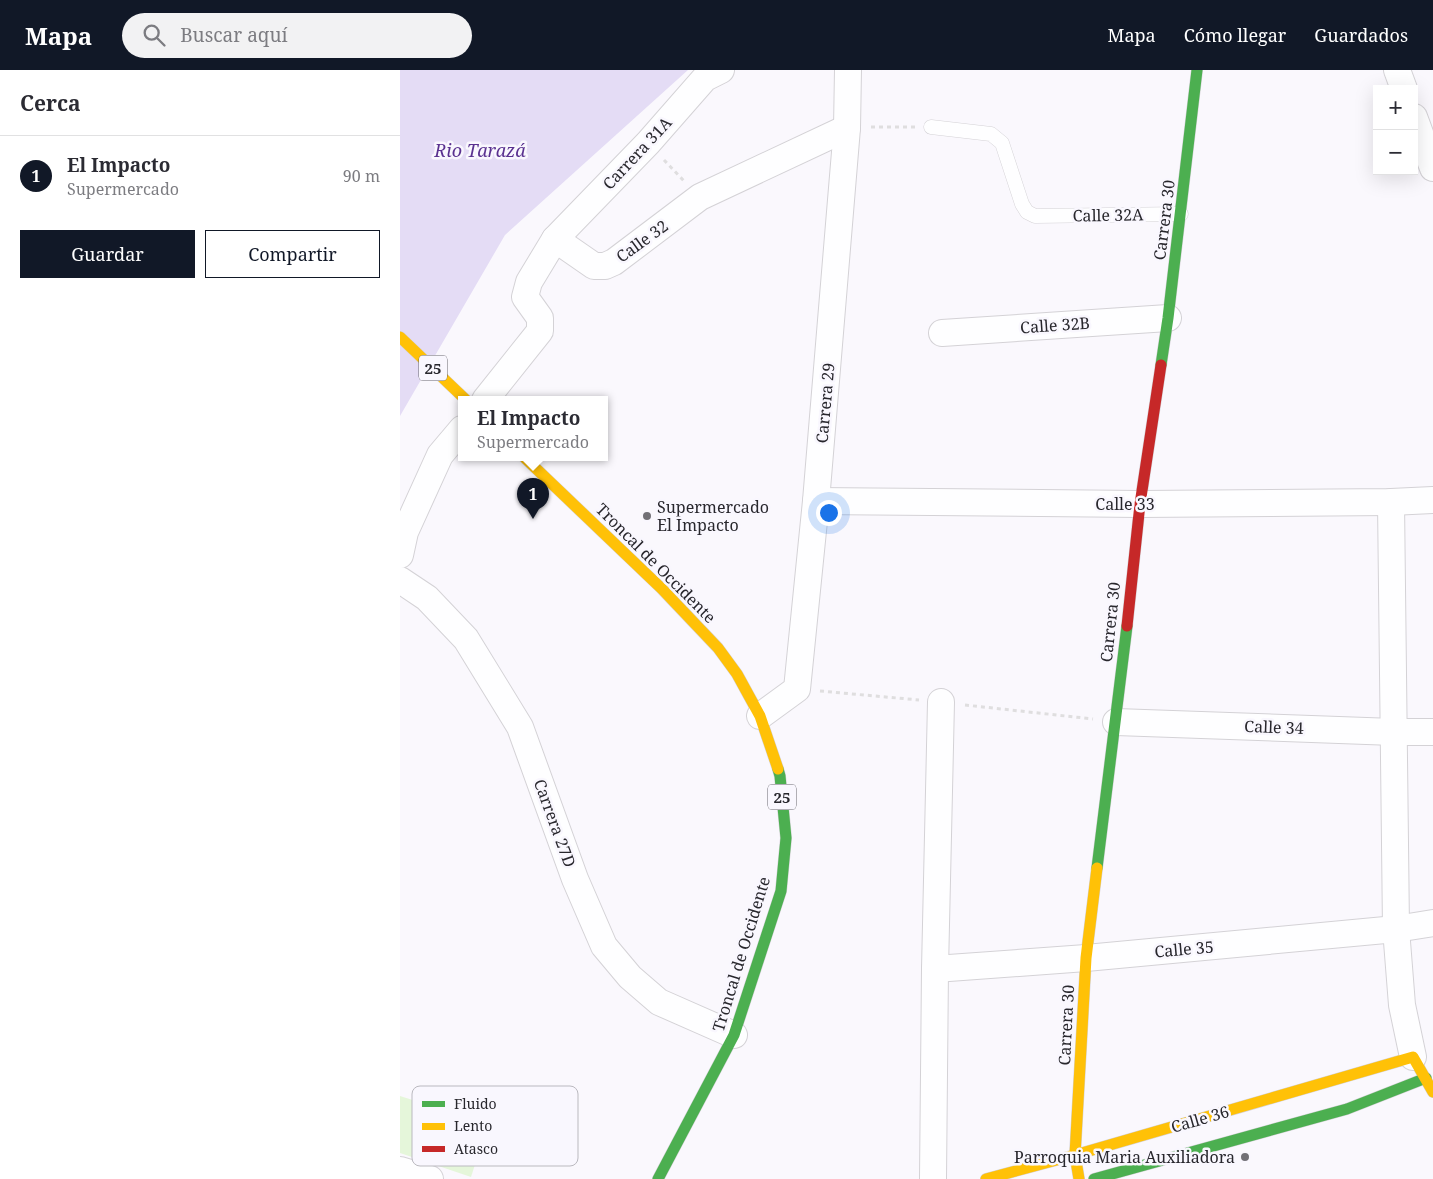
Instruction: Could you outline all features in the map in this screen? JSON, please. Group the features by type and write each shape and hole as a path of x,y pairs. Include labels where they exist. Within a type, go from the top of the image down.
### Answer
{"street":[{"name":"Carrera 31A","path":"554,239 648,143 705,78 721,70"},
{"name":"Carrera 29","path":"760,716 798,690 816,502 847,128 848,70"},
{"name":"Carrera 30","path":"1080,1179 1075,1155 1086,958 1116,722 1140,504 1168,318 1197,70"},
{"path":"1397,70 1403,85"},
{"name":"Calle 32","path":"554,239 594,266 605,266 614,262 700,198 847,128"},
{"path":"1418,128 1433,168"},
{"path":"488,396 540,330 540,318 525,297 529,282 554,239"},
{"name":"Calle 32B","path":"942,333 1168,318"},
{"name":"25","path":"400,337 462,396"},
{"path":"400,555 405,532 440,455 458,433"},
{"name":"Troncal de Occidente","path":"528,461 662,589 718,648 737,674 760,716 780,776 786,838 781,890 734,1035 658,1179"},
{"name":"Calle 33","path":"816,502 1140,504 1433,500"},
{"path":"1391,502 1396,929 1402,1005 1426,1076"},
{"name":"Carrera 27D","path":"400,580 427,598 466,639 520,727 575,879 604,946 630,978 658,1002 734,1035"},
{"path":"933,1179 935,969 941,702"},
{"name":"Calle 34","path":"1116,722 1433,732"},
{"name":"Calle 35","path":"935,969 1086,958 1396,929 1433,923"},
{"name":"Calle 36","path":"986,1179 1075,1155 1426,1076"},
{"name":"Calle 36","path":"1094,1179 1347,1109 1426,1076"},
{"path":"400,1170 430,1179"}],"lane":[{"name":"Calle 32A","path":"931,127 991,134 1002,143 1022,204 1027,212 1035,216 1181,214"}],"path":[{"path":"847,128 931,127"},
{"path":"648,143 700,198"}],"green space":[{"path":"400,1096 412,1100 412,1157 400,1153"},
{"path":"438,1166 475,1166 471,1177"}],"water":[{"name":"Rio Tarazá","path":"400,70 688,70 505,235 400,416"}],"traffic: fast":[{"path":"1161,365 1197,70"},
{"path":"1097,868 1127,626"},
{"path":"658,1179 734,1035 781,891 786,838 778,769"},
{"path":"1094,1179 1347,1109 1426,1078"}],"traffic: slow":[{"path":"400,337 462,396"},
{"path":"528,461 662,589 718,648 737,674 760,716 778,769"},
{"path":"1079,1179 1075,1155 1086,958 1097,868"},
{"path":"986,1179 1413,1057 1433,1092"}],"traffic: jam":[{"path":"1127,626 1140,504 1161,365"}],"place":[{"name":"Supermercado El Impacto","path":"647,516"},
{"name":"El Impacto","path":"533,519"},
{"name":"Parroquia Maria Auxiliadora","path":"1245,1157"}]}
